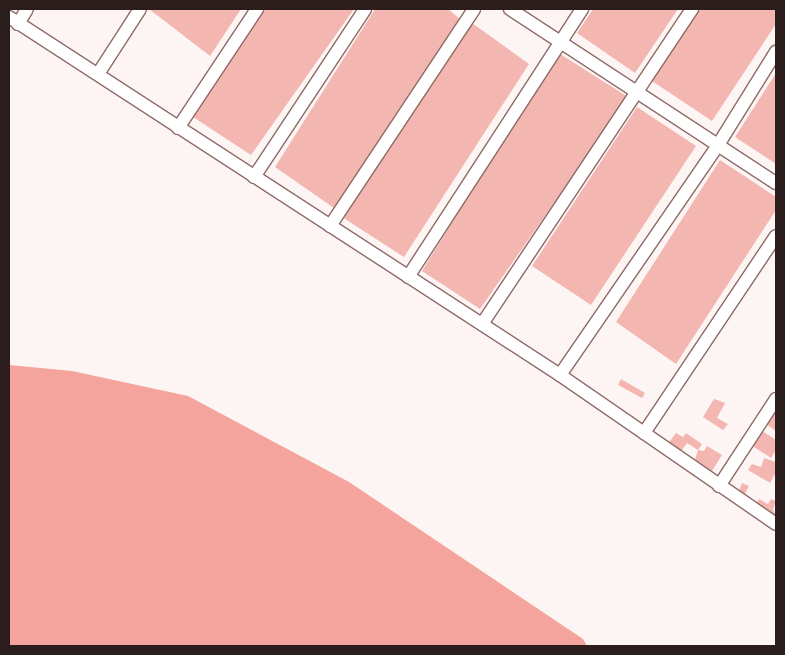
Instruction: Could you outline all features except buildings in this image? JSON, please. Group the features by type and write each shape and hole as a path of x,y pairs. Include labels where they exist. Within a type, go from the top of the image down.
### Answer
{"street":[{"path":"27,9 13,20 560,375 776,524"},
{"path":"98,74 140,9"},
{"path":"178,128 256,9"},
{"path":"254,177 365,9"},
{"path":"330,226 474,9"},
{"path":"510,9 776,183"},
{"path":"408,276 582,9"},
{"path":"482,324 639,93 692,9"},
{"path":"560,375 718,144 776,52"},
{"path":"644,433 776,236"},
{"path":"719,486 776,399"}],"shaded area":[{"path":"9,365 72,371 188,396 349,482 583,639 587,646 9,646"}]}
